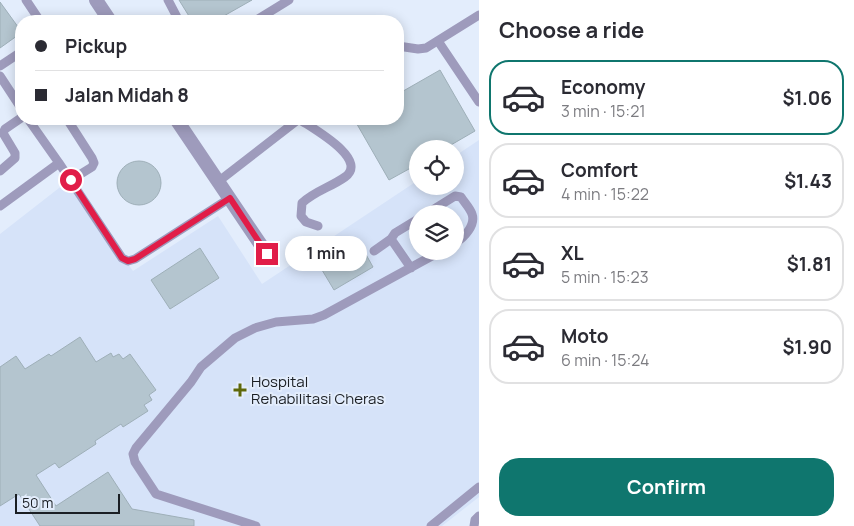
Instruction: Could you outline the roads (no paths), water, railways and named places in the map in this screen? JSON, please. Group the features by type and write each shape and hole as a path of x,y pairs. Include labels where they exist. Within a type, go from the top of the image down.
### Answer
{"street":[{"path":"96,0 106,15"},
{"path":"180,125 267,254"}],"lane":[{"path":"26,0 36,15"},
{"path":"168,0 176,15"},
{"path":"265,15 289,0"},
{"path":"404,47 426,48 479,15"},
{"path":"438,41 479,102"},
{"path":"0,66 15,56"},
{"path":"0,76 15,99"},
{"path":"0,171 15,158 15,153 3,133 5,128 15,122"},
{"path":"32,125 122,258 128,261 135,259 230,198"},
{"path":"70,125 94,163 92,167 71,180"},
{"path":"219,182 291,125"},
{"path":"308,125 336,143 350,160 351,167 349,174 344,178 315,193 302,203 301,216 306,222 318,226"},
{"path":"0,206 59,163"},
{"path":"440,205 455,196 461,197 472,214 472,224 464,237"},
{"path":"374,251 391,239 395,233 409,224"},
{"path":"391,239 411,268"},
{"path":"256,526 156,494 135,462 133,454 136,448 191,382 201,366 236,338 255,328 276,322 313,319 324,315 425,260"},
{"path":"431,526 479,487"},
{"path":"474,526 479,516"}],"place":[{"name":"Hospital Rehabilitasi Cheras","path":"240,390"}]}
